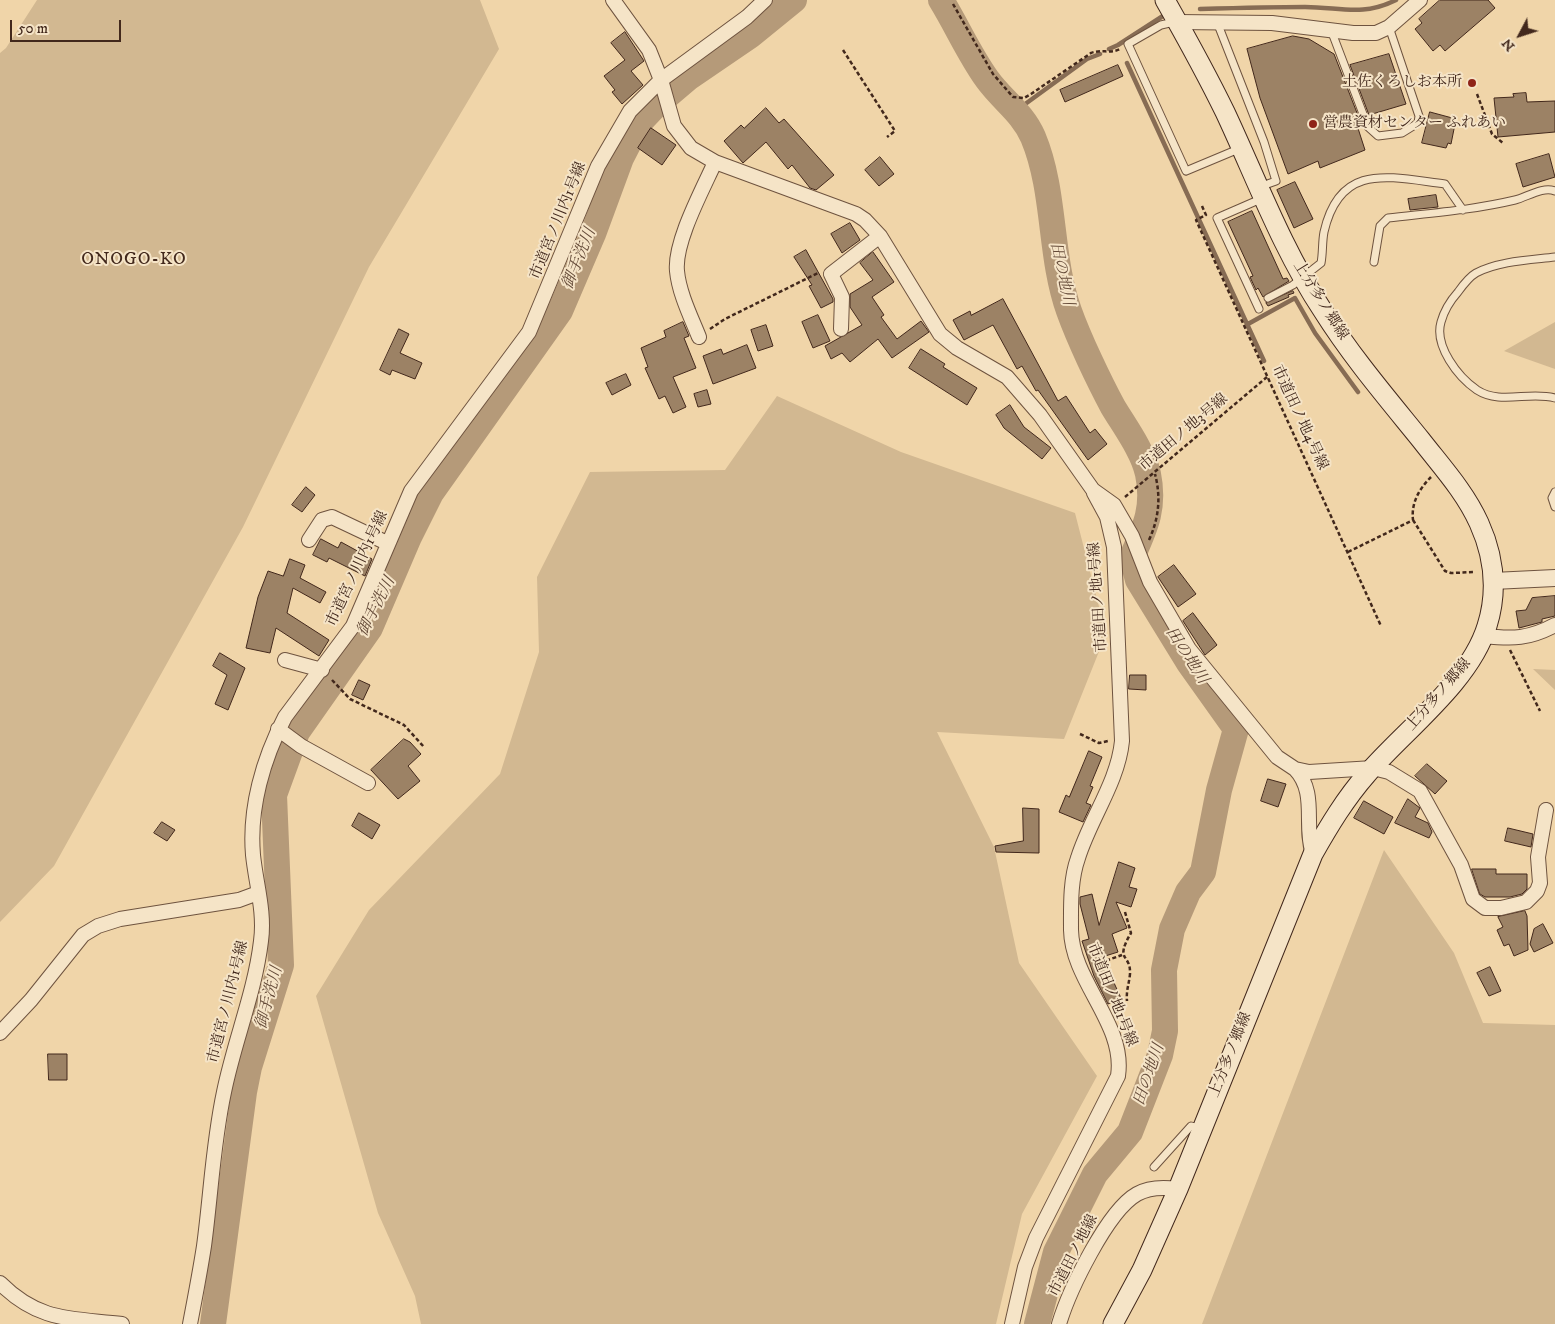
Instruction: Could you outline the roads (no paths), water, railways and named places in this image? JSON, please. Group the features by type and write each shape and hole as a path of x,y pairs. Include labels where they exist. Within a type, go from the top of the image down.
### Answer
{"main road":[{"name":"上分多ノ郷線","path":"1113,1324 1142,1270 1178,1189 1313,854 1338,811 1373,768 1456,679 1484,636 1493,601 1491,558 1485,538 1465,498 1336,332 1302,278 1204,70 1165,0"}],"street":[{"path":"613,0 648,50 662,84 669,112 681,138 691,148 715,162 856,214 869,223 880,236 940,334 957,348 1007,377 1040,415 1093,490 1114,506 1132,536 1150,582 1197,660 1268,748 1302,776 1309,795 1308,840 1313,854"},
{"name":"市道宮ノ川内1号線","path":"190,1324 204,1246 217,1126 259,954 262,920 253,854 253,815 259,785 282,733 285,717 325,673 353,626 411,492 529,332 598,166 630,111 766,0"},
{"path":"1177,22 1291,24 1368,33 1389,27 1420,0"},
{"path":"699,337 676,272 677,258 688,224 715,162"},
{"path":"841,329 842,296 831,274 880,236"},
{"name":"市道田ノ地1号線","path":"1012,1324 1025,1267 1036,1238 1118,1076 1120,1064 1118,1050 1110,1030 1076,956 1071,930 1074,869 1116,768 1122,741 1114,546 1107,517 1093,490"},
{"path":"309,540 322,520 332,517 388,543"},
{"path":"1493,581 1555,578"},
{"path":"1484,636 1503,638 1530,637 1555,625"},
{"path":"285,660 325,673"},
{"path":"282,733 301,746 368,783"},
{"path":"1295,769 1309,772 1373,768 1398,776 1420,791 1461,864 1473,899 1485,908 1501,908 1526,902 1538,891 1540,883 1538,857 1546,810"},
{"path":"0,1033 31,1000 83,935 98,926 120,918 239,900 258,893"},
{"name":"市道田ノ地線","path":"1059,1324 1109,1221 1125,1203 1147,1190 1178,1189"},
{"path":"0,1283 25,1305 50,1315 122,1324"}],"lane":[{"path":"1177,22 1161,25 1128,44 1186,171 1241,148"},
{"path":"1217,22 1264,142 1276,181 1261,193 1217,218 1260,308"},
{"path":"1331,30 1368,127 1378,136 1402,133 1418,123 1419,116 1389,27"},
{"path":"1268,298 1302,278 1321,263 1324,234 1336,200 1356,182 1371,178 1445,184 1463,210"},
{"path":"1374,262 1380,226 1388,218 1463,210 1516,199 1549,189 1555,191"},
{"path":"1555,256 1501,265 1476,273 1449,303 1440,324 1442,342 1449,360 1461,376 1477,390 1493,397 1527,395 1555,398"},
{"path":"1555,492 1552,498 1555,507"},
{"path":"1154,1167 1191,1126 1202,1129"}],"waterway":[{"name":"御手洗川","path":"213,1324 244,1092 249,1067 281,965 274,795 297,732 370,628 409,537 431,493 560,311 593,234 621,158 639,123 655,106 688,78 751,35 794,0"},
{"name":"田の地川","path":"941,0 981,69 993,86 1018,113 1033,137 1046,180 1058,268 1069,311 1102,385 1146,465 1150,486 1148,517 1132,557 1138,580 1189,663 1236,729 1219,790 1203,872 1188,892 1172,929 1164,970 1165,1031 1160,1055 1130,1132 1095,1174 1056,1252 1037,1324"},
{"path":"1200,9 1318,7 1361,10 1384,5 1396,0"},
{"path":"1109,49 1166,14"},
{"path":"1017,110 1087,59 1100,54"},
{"path":"1127,63 1264,361"},
{"path":"1248,324 1295,298 1315,333 1358,392"}],"place":[{"name":"土佐くろしお本所","path":"1472,83"},
{"name":"営農資材センター ふれあい","path":"1313,124"}],"district":[{"name":"ONOGO-KO","path":"134,260"}]}
